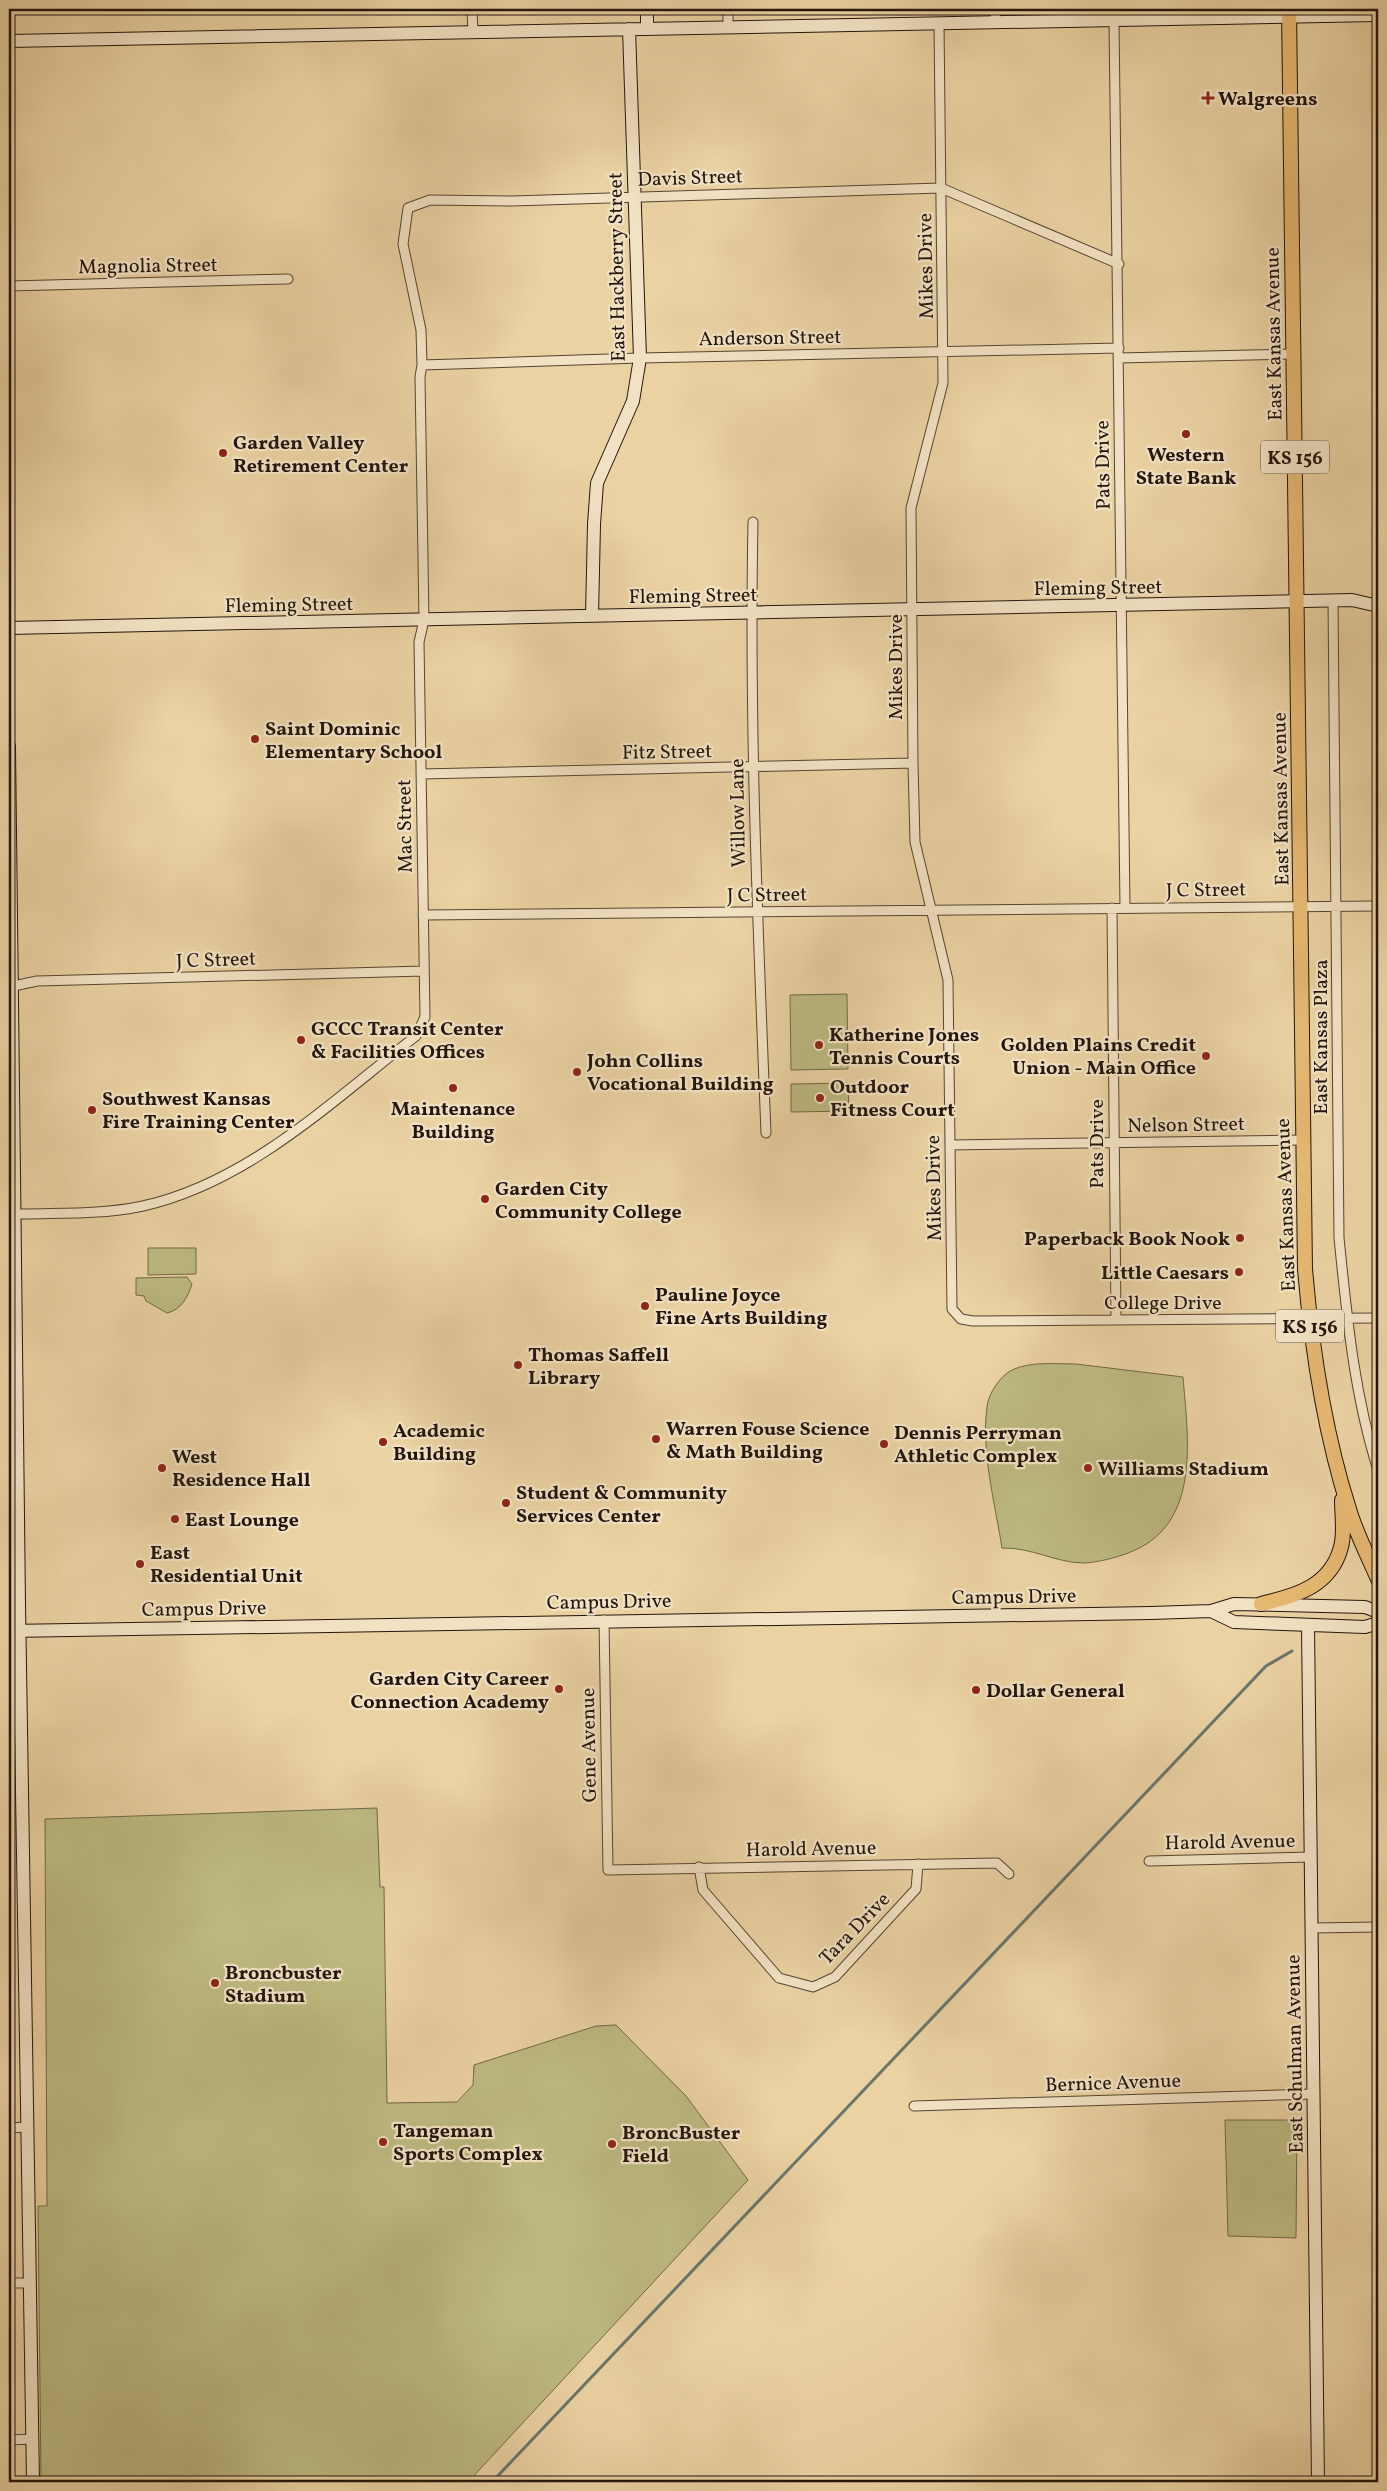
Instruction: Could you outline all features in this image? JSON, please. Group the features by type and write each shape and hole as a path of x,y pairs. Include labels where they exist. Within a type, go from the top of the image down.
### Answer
{"main road":[{"name":"East Kansas Avenue","path":"1289,13 1304,1260 1309,1318 1323,1407 1349,1511 1378,1579"},
{"path":"1261,1604 1311,1588 1327,1574 1342,1545 1342,1484"}],"street":[{"path":"472,9 473,33"},
{"path":"647,9 648,29"},
{"path":"728,9 728,28"},
{"path":"995,9 996,23"},
{"path":"9,41 1114,21 1155,14 1326,12 1378,15"},
{"name":"Pats Drive","path":"1114,21 1125,908"},
{"name":"Mikes Drive","path":"940,24 943,382 911,508 913,763 916,842 948,980 952,1309"},
{"name":"East Hackberry Street","path":"592,616 597,483 633,401 640,358 633,196 629,29"},
{"name":"Davis Street","path":"422,365 421,330 403,244 408,208 430,200 512,201 941,188 1118,264"},
{"name":"Magnolia Street","path":"9,286 288,279"},
{"name":"Anderson Street","path":"422,365 640,358 1119,348"},
{"path":"1118,358 1293,354"},
{"name":"Mac Street","path":"14,1214 120,1210 186,1193 207,1184 246,1163 309,1121 416,1036 425,1017 420,642 424,620 420,377 422,365"},
{"name":"Willow Lane","path":"753,522 751,613 754,767 766,1133"},
{"name":"Fleming Street","path":"9,628 1122,606 1333,600 1352,600 1378,606"},
{"name":"East Kansas Plaza","path":"1333,600 1339,1238 1347,1318 1360,1407 1378,1470"},
{"path":"9,746 10,987 14,1214 12,1377 14,1631 27,2127 33,2482"},
{"name":"Fitz Street","path":"421,774 913,763"},
{"name":"J C Street","path":"423,915 1301,905 1337,907 1378,906"},
{"name":"Pats Drive","path":"1112,908 1116,1319"},
{"name":"J C Street","path":"10,987 38,981 424,971"},
{"name":"Nelson Street","path":"950,1145 1302,1140"},
{"name":"College Drive","path":"952,1309 961,1319 973,1321 1378,1318"},
{"name":"Campus Drive","path":"14,1631 1211,1611 1234,1604 1365,1607 1378,1612"},
{"name":"Campus Drive","path":"1211,1611 1234,1622 1365,1627 1378,1623"},
{"name":"Gene Avenue","path":"604,1620 608,1870"},
{"name":"East Schulman Avenue","path":"1308,1625 1318,2482"},
{"name":"Harold Avenue","path":"1150,1861 1312,1857"},
{"name":"Harold Avenue","path":"608,1870 997,1863 1009,1874"},
{"name":"Tara Drive","path":"699,1867 702,1890 779,1978 813,1987 835,1977 916,1889 918,1864"},
{"path":"1312,1928 1378,1927"},
{"name":"Bernice Avenue","path":"914,2106 1313,2094"},
{"path":"9,2128 27,2127"},
{"path":"9,2283 29,2283"},
{"path":"9,2440 32,2440"}],"shaded area":[{"name":"Katherine Jones Tennis Courts","path":"847,994 848,1069 791,1070 790,995"},
{"name":"Outdoor Fitness Court","path":"848,1083 849,1111 791,1112 791,1084"},
{"path":"148,1248 196,1248 196,1274 148,1275"},
{"path":"187,1277 192,1284 188,1294 180,1306 167,1313 146,1301 144,1296 136,1295 136,1278"},
{"name":"Williams Stadium","path":"1076,1364 1183,1377 1187,1427 1185,1478 1179,1502 1169,1523 1152,1540 1128,1553 1107,1560 1084,1563 1063,1561 1013,1548 1002,1548 987,1459 986,1441 988,1402 992,1391 1003,1376 1012,1370 1027,1365"},
{"name":"Tangeman Sports Complex","path":"377,1808 380,1887 384,1887 387,2103 457,2102 473,2085 474,2065 596,2026 616,2025 686,2096 748,2180 468,2482 41,2482 38,2206 47,2206 45,1819"},
{"path":"1225,2120 1297,2120 1296,2238 1228,2236"}],"waterway":[{"path":"492,2482 1266,1666 1292,1651"}],"place":[{"name":"Walgreens","path":"1208,98"},
{"name":"Western State Bank","path":"1186,434"},
{"name":"Garden Valley Retirement Center","path":"223,453"},
{"name":"Saint Dominic Elementary School","path":"255,739"},
{"name":"GCCC Transit Center & Facilities Offices","path":"301,1040"},
{"name":"Katherine Jones Tennis Courts","path":"819,1045"},
{"name":"Golden Plains Credit Union - Main Office","path":"1206,1056"},
{"name":"John Collins Vocational Building","path":"577,1072"},
{"name":"Maintenance Building","path":"453,1088"},
{"name":"Outdoor Fitness Court","path":"820,1098"},
{"name":"Southwest Kansas Fire Training Center","path":"92,1110"},
{"name":"Garden City Community College","path":"485,1199"},
{"name":"Paperback Book Nook","path":"1240,1238"},
{"name":"Little Caesars","path":"1239,1272"},
{"name":"Pauline Joyce Fine Arts Building","path":"645,1306"},
{"name":"Thomas Saffell Library","path":"518,1365"},
{"name":"Warren Fouse Science & Math Building","path":"656,1439"},
{"name":"Academic Building","path":"383,1442"},
{"name":"Dennis Perryman Athletic Complex","path":"884,1444"},
{"name":"West Residence Hall","path":"162,1468"},
{"name":"Williams Stadium","path":"1088,1468"},
{"name":"Student & Community Services Center","path":"506,1503"},
{"name":"East Lounge","path":"175,1519"},
{"name":"East Residential Unit","path":"140,1564"},
{"name":"Garden City Career Connection Academy","path":"559,1689"},
{"name":"Dollar General","path":"976,1690"},
{"name":"Broncbuster Stadium","path":"215,1983"},
{"name":"Tangeman Sports Complex","path":"383,2142"},
{"name":"BroncBuster Field","path":"612,2144"}]}
